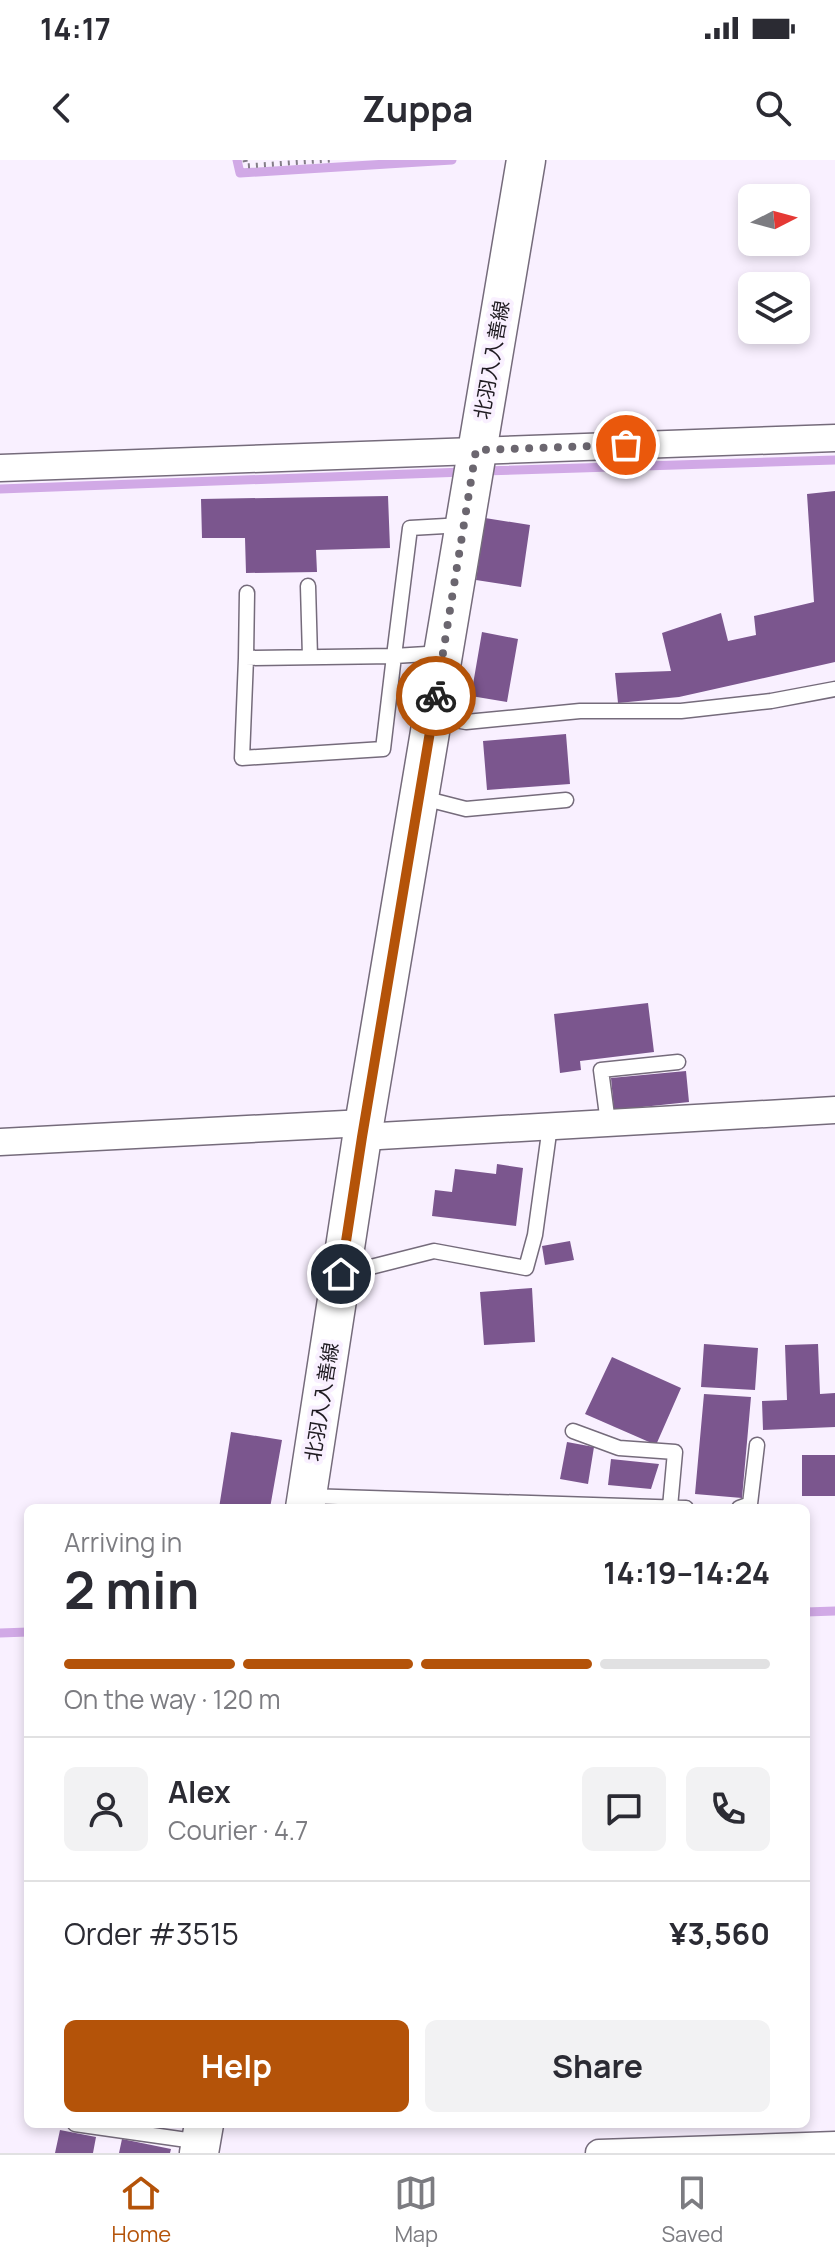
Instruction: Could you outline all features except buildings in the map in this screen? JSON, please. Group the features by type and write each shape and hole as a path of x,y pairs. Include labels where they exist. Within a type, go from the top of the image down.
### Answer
{"main road":[{"name":"北羽入入善線","path":"306,1502 363,1130 526,160"}],"street":[{"path":"0,468 835,438"},
{"path":"0,1142 550,1126 835,1110"},
{"path":"599,2153 835,2145"}],"lane":[{"path":"247,593 242,758 383,749 410,528 464,525"},
{"path":"308,586 310,657"},
{"path":"246,658 443,653"},
{"path":"432,716 466,722 580,711 681,711 771,701 835,689"},
{"path":"419,797 466,809 566,800"},
{"path":"608,1123 601,1070 678,1062"},
{"path":"341,1274 434,1251 526,1268 535,1235 550,1126"},
{"path":"573,1431 619,1448 675,1452 670,1504"},
{"path":"750,1504 757,1445"},
{"path":"306,1502 452,1504"},
{"path":"129,2128 156,2130 201,2140"}],"path":[{"path":"245,160 246,166 330,160"}],"waterway":[{"path":"237,160 240,173 452,160"},
{"path":"483,471 835,460"},
{"path":"0,489 464,472"},
{"path":"810,1612 835,1611"},
{"path":"0,1633 24,1632"}],"way so far":[{"path":"436,696 476,450 626,445"}],"route":[{"path":"341,1274 436,696"}]}
